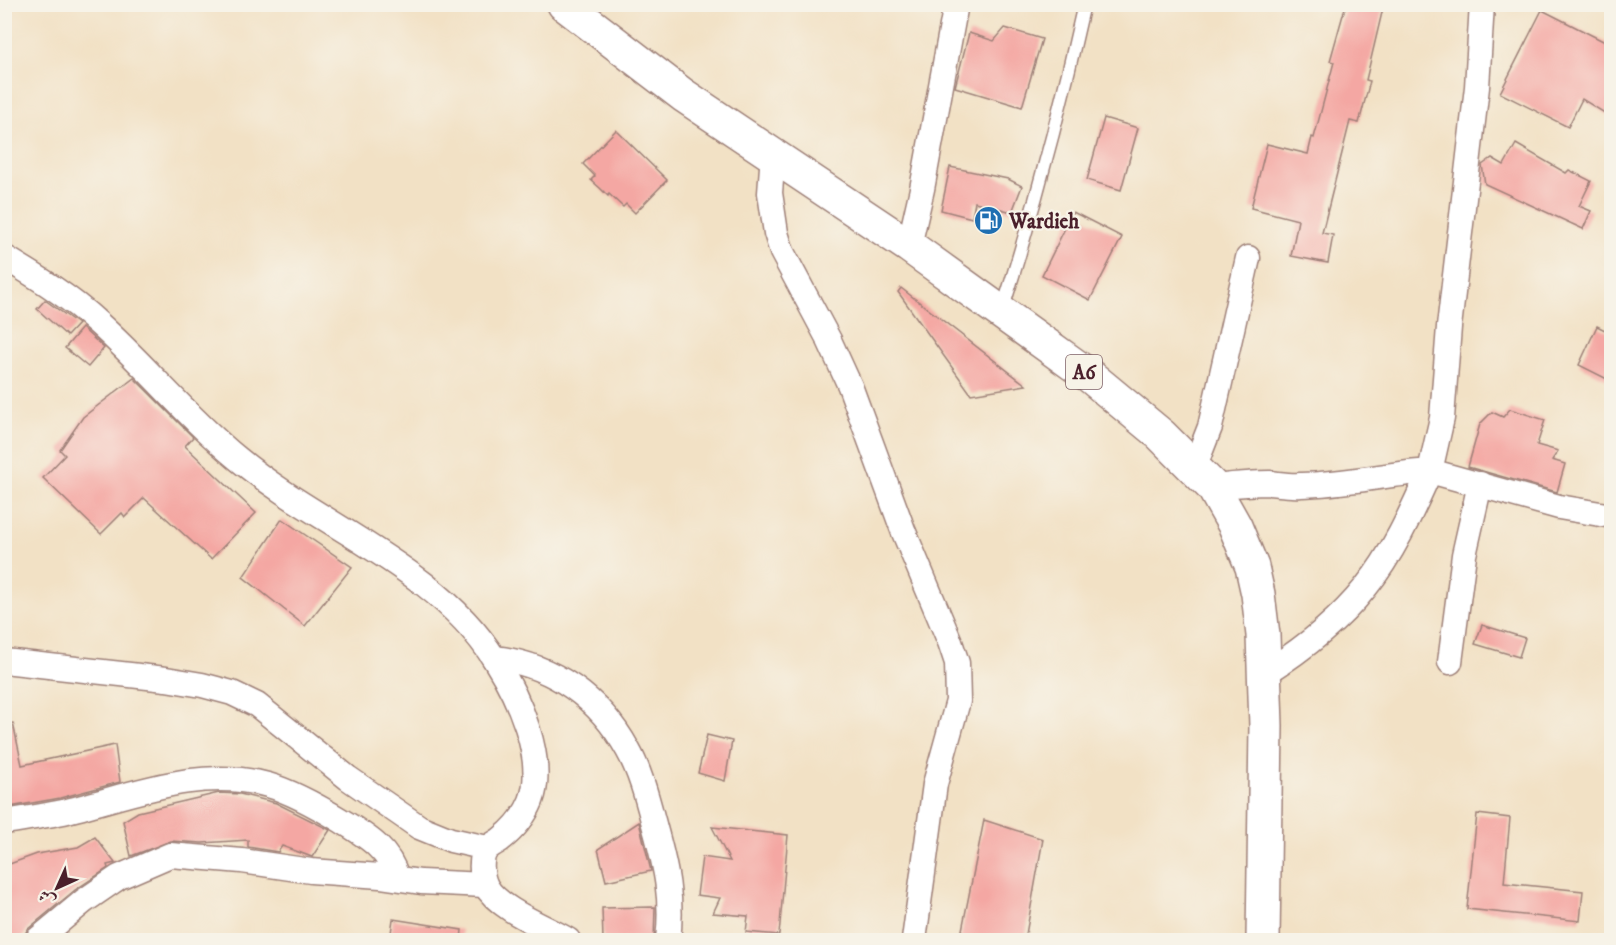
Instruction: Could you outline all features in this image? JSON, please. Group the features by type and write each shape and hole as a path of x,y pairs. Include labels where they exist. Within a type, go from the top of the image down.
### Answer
{"highway":[{"name":"A6","path":"564,4 683,95 909,246 1109,391 1161,435 1204,478 1235,526 1252,567 1258,594 1263,635 1266,726 1263,940"}],"street":[{"path":"909,246 922,189 956,4"},
{"path":"1264,674 1300,651 1325,630 1366,587 1410,516 1430,471 1442,418 1449,327 1476,97 1482,4"},
{"path":"773,154 770,193 776,233 782,252 829,340 850,386 903,530 957,663 958,701 935,784 914,940"},
{"path":"4,256 56,289 98,322 211,435 239,459 272,484 374,550 433,592 465,622 494,658 512,691 527,727 534,762 535,784 531,801 517,824 504,837 487,848 482,867 485,885 509,908 568,940"},
{"path":"1248,258 1215,408 1204,478 1246,483 1299,485 1362,481 1430,471 1559,507 1611,516"},
{"path":"1450,662 1464,555 1480,484"},
{"path":"494,658 532,666 558,676 579,691 601,712 629,751 648,803 664,861 670,908 668,940"},
{"path":"4,661 166,679 232,693 257,705 348,778 419,827 451,840 487,848"},
{"path":"4,822 61,812 181,781 229,778 268,785 329,813 376,844 391,861 397,878"},
{"path":"37,940 84,901 118,878 170,855 443,884 485,885"}],"lane":[{"path":"1001,313 1020,255 1056,122 1084,4"}],"building":[{"path":"1346,4 1384,4 1366,80 1370,81 1359,123 1350,121 1322,233 1333,235 1328,263 1291,256 1298,220 1251,208 1267,144 1308,154 1334,62 1330,61"},
{"path":"1542,10 1611,45 1611,117 1582,99 1568,127 1500,93"},
{"path":"1005,28 1042,39 1022,107 955,87 969,33 994,41"},
{"path":"1104,118 1138,128 1121,190 1087,180"},
{"path":"616,130 667,180 635,213 626,204 623,207 609,194 608,196 591,180 595,176 583,164"},
{"path":"1516,144 1566,173 1569,170 1591,181 1579,206 1591,211 1583,229 1485,184 1482,165 1492,158 1504,165"},
{"path":"950,167 1008,179 1022,186 1012,212 975,202 972,218 941,210"},
{"path":"1073,212 1122,237 1090,300 1042,275"},
{"path":"901,288 1026,385 971,394 898,292"},
{"path":"45,300 78,324 67,336 37,309"},
{"path":"1597,326 1611,333 1611,381 1579,365"},
{"path":"82,328 104,348 88,367 65,348"},
{"path":"134,378 193,437 185,446 256,513 211,559 144,498 125,517 122,513 101,534 43,478 65,455 60,450 83,417"},
{"path":"1510,409 1545,420 1537,445 1558,451 1552,460 1565,464 1557,492 1468,467 1480,424 1492,412 1503,417"},
{"path":"282,519 352,567 305,626 243,577"},
{"path":"1482,625 1525,638 1519,657 1475,644"},
{"path":"13,723 22,765 115,745 120,782 60,798 4,808 4,724"},
{"path":"707,735 732,741 725,781 698,773"},
{"path":"219,793 240,794 276,803 330,830 312,857 282,846 278,852 248,847 248,840 202,843 171,841 131,856 123,821 138,812"},
{"path":"1477,814 1510,818 1504,883 1583,891 1580,921 1467,909"},
{"path":"984,820 1043,839 1025,940 960,940"},
{"path":"639,822 651,871 606,881 598,849"},
{"path":"712,827 788,835 779,935 746,932 748,916 713,913 720,898 697,895 702,857 730,861"},
{"path":"95,837 115,863 107,865 108,868 75,890 28,929 23,937 18,940 4,940 4,866 37,854 78,847"},
{"path":"655,907 654,940 603,940 602,908"},
{"path":"393,919 462,930 461,940 390,940"}],"place":[{"name":"Wardieh","path":"988,221"}]}
